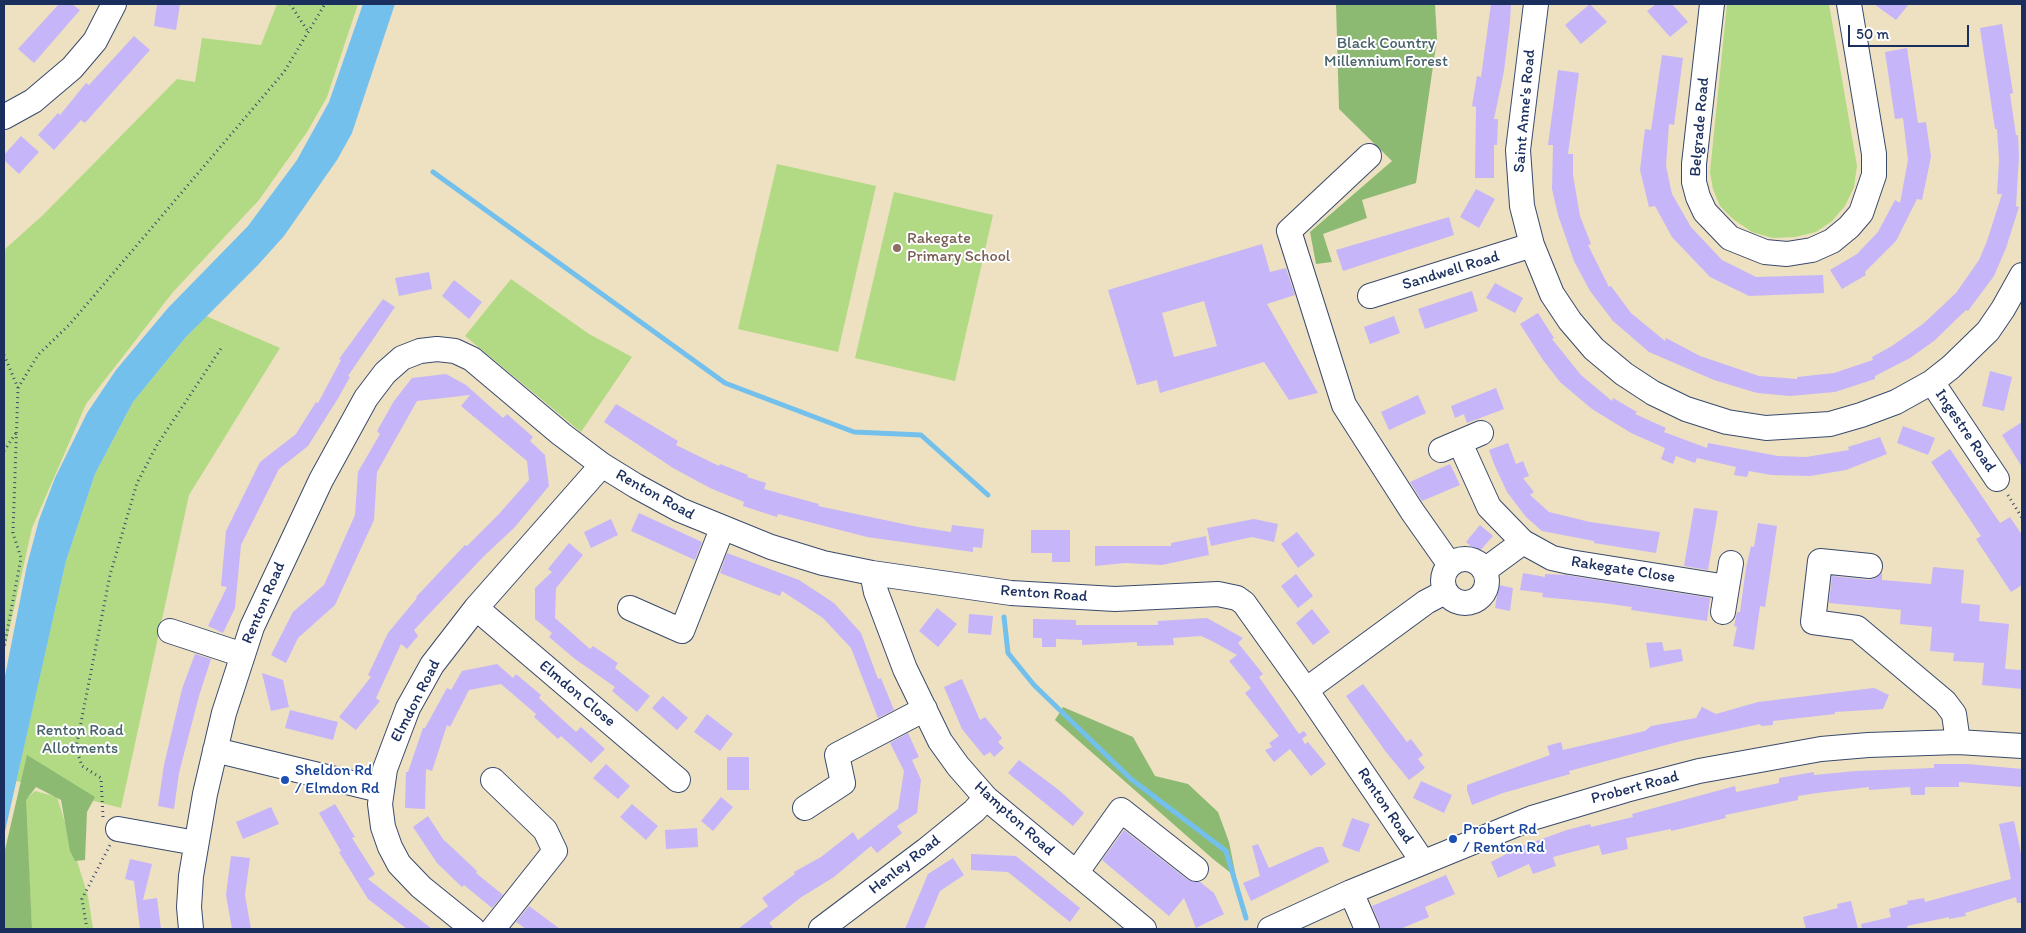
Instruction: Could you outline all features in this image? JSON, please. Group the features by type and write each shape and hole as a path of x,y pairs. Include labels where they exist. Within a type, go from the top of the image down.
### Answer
{"street":[{"path":"4,117 33,101 72,68 95,41 114,4"},
{"name":"Saint Anne's Road","path":"1536,4 1518,150 1522,206 1532,245 1552,294 1570,321 1594,349 1652,394 1686,409 1727,422 1766,428 1830,424 1896,402 1932,382 1971,349 1988,331 2022,275"},
{"name":"Belgrade Road","path":"1712,4 1694,164 1694,182 1698,197 1705,212 1730,238 1765,252 1787,254 1812,250 1832,241 1849,227 1861,213 1874,175 1874,154 1849,4"},
{"path":"1370,156 1288,231 1344,405 1412,511 1450,564"},
{"name":"Sandwell Road","path":"1370,296 1532,245"},
{"name":"Renton Road","path":"191,929 189,907 196,843 215,750 242,655 271,584 321,480 366,398 385,373 402,358 420,351 437,349 455,351 472,359 561,434 602,465 680,510 771,547 823,563 872,573 1011,593 1115,599 1228,595 1244,603 1306,690 1423,862"},
{"name":"Ingestre Road","path":"1932,382 1997,479"},
{"name":"Rakegate Close","path":"1481,433 1450,446 1489,506 1523,542 1552,558 1570,562 1727,587"},
{"name":"Elmdon Road","path":"473,929 421,887 399,864 390,847 383,827 380,790 393,743 420,685 454,634 602,465"},
{"path":"630,608 682,631 722,528"},
{"path":"1485,570 1523,542"},
{"path":"1469,559 1485,570 1487,577 1485,591 1476,601 1469,604 1455,602 1445,592 1443,577 1450,564 1455,561 1469,559"},
{"path":"1870,566 1820,561 1813,622 1857,628 1945,702 1954,714 1958,742"},
{"path":"1723,612 1731,563"},
{"name":"Hampton Road","path":"872,573 876,592 905,669 949,754 986,798 1144,929"},
{"path":"1306,690 1426,602 1445,592"},
{"name":"Elmdon Close","path":"476,608 678,780"},
{"path":"170,631 242,655"},
{"path":"805,808 844,783 838,755 925,709"},
{"name":"Probert Road","path":"1270,929 1351,892 1532,818 1626,790 1700,771 1821,749 1923,742 2022,746"},
{"path":"215,750 380,790"},
{"path":"493,780 545,830 555,851 494,929"},
{"name":"Henley Road","path":"821,929 926,850 974,811 986,798"},
{"path":"1076,873 1121,810 1196,869"},
{"path":"111,823 196,843"},
{"path":"1351,892 1367,929"}],"path":[{"path":"290,4 309,33"},
{"path":"18,388 38,354 70,324 284,72 325,4"},
{"path":"86,929 82,899 111,823 101,778 82,766 76,748 110,575 137,483 156,445 222,347"},
{"path":"4,355 18,388 13,533 21,558 4,648"},
{"path":"4,451 16,431"},
{"path":"1997,479 2022,518"}],"green space":[{"path":"277,4 358,4 327,97 307,132 259,200 173,292 86,404 32,528 4,653 4,250 43,215 177,79 195,82 202,38 261,45"},
{"name":"Black Country Millennium Forest","path":"1336,4 1435,4 1437,39 1416,183 1362,200 1367,218 1323,234 1332,262 1316,264 1310,232 1392,161 1339,109"},
{"path":"1727,4 1829,4 1857,166 1854,187 1845,206 1832,221 1816,232 1795,237 1773,238 1752,232 1733,219 1720,206 1713,189 1710,172"},
{"path":"777,164 876,186 838,352 738,329"},
{"path":"894,192 993,215 955,381 855,358"},
{"path":"511,279 589,334 632,357 581,432 465,336"},
{"name":"Renton Road Allotments","path":"206,316 280,348 189,495 121,808 16,781 66,561 95,474 133,402 186,337"},
{"path":"1063,707 1133,737 1155,776 1188,784 1218,812 1229,842 1236,877 1055,720"},
{"path":"27,755 95,797 87,812 85,860 75,861 70,851 61,800 36,787 26,800 32,929 4,929 4,854"},
{"path":"35,791 57,797 88,896 93,929 32,929 25,800"}],"water":[{"path":"363,4 395,4 352,133 337,160 284,236 258,265 186,337 133,402 95,474 66,561 4,836 4,681 27,565 39,520 55,478 87,413 116,370 168,308 248,226 297,160 329,102"}],"building":[{"path":"59,4 72,4 80,10 34,63 18,49"},
{"path":"157,4 180,4 176,30 154,26"},
{"path":"1491,4 1511,4 1510,22 1504,71 1494,119 1498,119 1497,145 1494,145 1494,178 1475,178 1476,107 1472,106 1477,76 1481,77"},
{"path":"1590,4 1607,22 1581,44 1565,25"},
{"path":"1656,4 1672,4 1688,22 1670,37 1647,11"},
{"path":"1874,4 1909,4 1896,20"},
{"path":"2002,24 2013,93 2010,94 2016,135 2018,135 2019,157 2016,206 2019,207 2006,248 1994,276 1968,311 1966,310 1934,341 1910,358 1875,376 1875,379 1835,392 1790,396 1757,393 1714,380 1649,352 1613,321 1590,291 1574,261 1558,215 1552,189 1553,145 1548,145 1558,70 1579,73 1568,154 1573,154 1573,175 1580,216 1591,244 1588,245 1609,287 1611,286 1631,313 1665,341 1666,338 1700,356 1759,376 1797,379 1797,377 1834,373 1873,360 1872,357 1892,346 1923,324 1956,293 1979,260 1987,241 2002,194 1997,194 1999,160 1997,129 1995,129 1980,28"},
{"path":"134,36 150,50 85,123 81,120 54,150 38,135 58,113 60,115 86,83 89,85"},
{"path":"1907,48 1918,123 1926,122 1931,157 1922,200 1917,199 1896,241 1865,272 1866,275 1842,289 1830,270 1857,254 1878,232 1895,200 1900,203 1908,160 1903,118 1895,119 1885,52"},
{"path":"1662,55 1683,58 1674,125 1669,124 1666,166 1672,194 1691,227 1722,260 1756,277 1823,275 1824,293 1749,296 1710,277 1672,237 1655,206 1649,207 1640,170 1645,129 1651,130"},
{"path":"21,136 39,152 19,174 4,160 4,155"},
{"path":"1476,189 1495,199 1479,228 1460,217"},
{"path":"1449,217 1454,235 1343,271 1336,250"},
{"path":"1262,244 1270,272 1286,268 1295,295 1267,304 1318,393 1289,400 1264,362 1160,393 1157,380 1137,385 1108,290","holes":["1204,301 1217,346 1174,357 1162,313"]},
{"path":"429,272 432,289 399,296 395,278"},
{"path":"454,280 482,302 469,319 442,296"},
{"path":"1495,283 1523,298 1515,313 1486,298"},
{"path":"1472,291 1478,311 1425,329 1418,309"},
{"path":"383,299 395,307 348,376 350,377 337,400 308,446 279,469 241,545 235,608 223,633 208,626 227,587 221,586 226,531 260,462 296,434 316,402 318,403 341,360 339,359"},
{"path":"1538,313 1554,338 1552,339 1581,375 1612,401 1613,398 1637,412 1635,414 1666,428 1664,432 1707,448 1708,443 1778,456 1806,457 1849,450 1848,447 1880,437 1887,454 1846,470 1810,476 1771,475 1749,471 1747,477 1734,475 1736,467 1697,458 1695,463 1676,456 1673,464 1661,459 1665,448 1631,433 1592,409 1560,382 1543,360 1520,324"},
{"path":"1394,316 1400,333 1370,344 1364,327"},
{"path":"1990,371 2012,377 2004,411 1982,406"},
{"path":"446,374 466,385 503,418 507,414 533,437 530,441 545,455 549,486 515,527 484,556 414,630 418,636 407,649 401,644 376,698 380,701 356,730 339,717 371,677 368,675 388,633 416,597 465,545 467,546 498,515 529,480 527,461 461,406 470,395 417,401 377,472 374,520 335,605 298,638 286,663 271,655 293,612 324,585 355,515 358,472 380,434 377,431 394,401 412,378"},
{"path":"1496,388 1504,409 1467,423 1464,414 1455,418 1451,406"},
{"path":"1418,395 1426,413 1389,430 1381,412"},
{"path":"616,404 678,441 676,445 719,466 720,464 748,475 747,477 766,483 764,489 819,504 818,506 918,527 951,532 952,525 984,529 982,548 973,547 973,552 867,537 778,514 777,517 743,506 744,502 710,488 673,468 604,422"},
{"path":"2022,422 2022,467 2002,435"},
{"path":"1903,426 1935,438 1928,455 1897,443"},
{"path":"1508,443 1516,464 1523,461 1529,476 1523,478 1534,492 1530,495 1549,512 1590,522 1660,532 1656,553 1594,543 1594,541 1542,531 1526,517 1507,492 1494,464 1489,450"},
{"path":"1950,449 2000,523 2010,517 2022,535 2022,585 2011,592 1976,539 1981,536 1931,462"},
{"path":"1450,464 1460,485 1422,501 1410,482"},
{"path":"1694,508 1718,511 1708,570 1684,566"},
{"path":"639,513 702,542 695,560 631,531"},
{"path":"611,519 618,535 591,548 584,532"},
{"path":"1254,519 1278,524 1274,542 1252,537 1211,546 1207,528"},
{"path":"1758,523 1777,526 1765,607 1760,606 1754,650 1733,646 1737,627 1734,626 1737,612 1740,612 1746,568 1751,546 1754,547"},
{"path":"1480,525 1493,536 1478,553 1466,542"},
{"path":"1031,530 1070,530 1070,562 1052,562 1052,553 1031,553"},
{"path":"1297,532 1315,555 1298,568 1281,544"},
{"path":"1206,536 1209,555 1162,565 1125,563 1095,566 1095,546 1171,546 1171,543"},
{"path":"569,543 583,555 556,588 555,618 590,649 593,646 618,663 615,668 650,696 637,712 612,691 615,687 575,659 549,637 552,633 535,619 535,588 552,572 548,569"},
{"path":"727,553 799,580 834,603 861,633 878,679 881,678 894,710 878,718 851,648 823,618 782,591 780,596 720,573"},
{"path":"1933,567 1964,570 1961,603 1980,605 1979,621 2009,624 2005,669 2022,670 2022,689 1982,685 1984,663 1953,661 1954,653 1930,651 1932,627 1900,624 1901,610 1829,603 1832,576 1869,580 1876,578 1882,571 1882,580 1931,584"},
{"path":"1523,573 1545,577 1545,574 1566,575 1710,598 1707,621 1631,610 1632,607 1542,597 1543,593 1520,590"},
{"path":"1296,574 1313,596 1298,608 1281,586"},
{"path":"1499,585 1513,588 1510,611 1495,608"},
{"path":"937,608 957,624 938,647 919,631"},
{"path":"1312,609 1330,632 1313,645 1296,623"},
{"path":"969,614 993,616 991,635 968,633"},
{"path":"1207,618 1243,638 1238,643 1263,674 1259,677 1299,734 1304,731 1307,735 1302,739 1305,744 1308,742 1326,764 1311,776 1290,749 1274,762 1265,750 1272,747 1269,743 1279,736 1245,693 1251,688 1229,661 1237,655 1212,641 1201,636 1173,638 1174,645 1137,646 1137,642 1082,645 1082,640 1056,639 1056,647 1042,647 1042,638 1033,638 1033,619 1076,620 1076,625 1158,625 1158,621"},
{"path":"1662,642 1664,651 1681,649 1683,661 1650,668 1646,643"},
{"path":"195,654 211,659 199,696 179,773 174,809 158,806 164,765 182,689"},
{"path":"497,664 513,678 516,674 541,695 539,698 576,732 581,727 605,749 591,763 561,736 558,739 534,717 536,714 501,684 469,690 450,727 447,725 432,771 426,769 425,809 405,808 406,772 408,772 423,728 425,728 447,688 451,690 462,671"},
{"path":"262,673 283,680 289,707 271,711"},
{"path":"962,679 980,720 985,717 1002,738 998,742 1004,748 994,757 990,752 984,756 962,729 944,687"},
{"path":"1363,684 1407,742 1411,739 1423,755 1418,759 1425,768 1409,780 1386,752 1346,696"},
{"path":"1874,688 1889,695 1883,709 1835,712 1835,714 1773,721 1773,725 1761,726 1760,724 1681,741 1569,771 1570,774 1503,793 1472,805 1467,790 1467,785 1550,755 1547,746 1561,742 1563,750 1645,731 1651,726 1696,718 1702,707 1716,714 1758,702"},
{"path":"663,696 688,718 677,730 652,708"},
{"path":"290,710 338,722 333,740 285,728"},
{"path":"707,714 733,734 720,751 694,732"},
{"path":"908,733 919,757 912,760 921,780 917,813 897,826 902,833 877,853 871,846 834,877 800,898 769,923 774,929 738,929 768,906 762,898 795,874 794,872 821,857 853,832 858,840 898,809 904,771 890,743"},
{"path":"727,757 749,757 749,790 727,790"},
{"path":"1019,760 1060,791 1084,813 1073,826 1008,773"},
{"path":"606,764 630,786 618,799 593,778"},
{"path":"1934,764 1968,764 2022,769 2022,787 1959,782 1959,787 1925,787 1925,795 1911,795 1910,787 1869,790 1869,787 1817,793 1798,796 1798,800 1725,815 1726,818 1671,831 1671,829 1626,838 1628,849 1602,855 1599,845 1553,857 1556,866 1533,874 1529,864 1498,878 1491,862 1522,846 1567,830 1590,824 1591,827 1633,817 1632,814 1735,786 1736,792 1779,783 1779,778 1814,772 1814,775 1856,771 1934,768"},
{"path":"1421,781 1452,795 1444,813 1413,798"},
{"path":"721,797 733,807 713,831 701,821"},
{"path":"335,804 355,837 352,838 375,874 368,879 432,929 407,929 368,899 339,852 341,851 319,813"},
{"path":"632,804 658,826 646,840 620,817"},
{"path":"271,807 279,824 243,839 236,822"},
{"path":"428,816 443,839 477,871 476,873 503,895 492,908 464,885 462,887 437,863 413,827"},
{"path":"1352,818 1370,824 1359,852 1342,846"},
{"path":"2014,821 2022,858 2022,903 2017,903 2016,897 1965,913 1966,916 1949,919 1949,917 1907,926 1908,929 1862,929 1861,924 1891,917 1889,909 1908,904 1907,901 1924,898 1925,902 2011,879 1999,824"},
{"path":"697,828 698,847 666,849 665,830"},
{"path":"1124,830 1188,880 1200,882 1214,893 1224,914 1196,928 1184,898 1169,916 1102,860"},
{"path":"1258,844 1269,868 1317,847 1323,847 1329,862 1251,901 1243,883 1260,876 1252,846"},
{"path":"971,854 1016,856 1080,908 1070,922 1008,872 971,870"},
{"path":"231,856 250,858 245,895 251,929 232,929 226,895"},
{"path":"953,858 964,875 940,891 924,929 905,929 928,874"},
{"path":"130,859 152,864 143,900 157,898 161,929 140,929 134,881 125,879"},
{"path":"1446,875 1455,894 1425,907 1429,917 1400,929 1381,929 1372,906"},
{"path":"1851,901 1858,929 1806,929 1803,917 1838,908 1837,904"},
{"path":"529,906 560,929 526,929 516,922"}],"waterway":[{"path":"433,172 725,383 854,432 921,435 988,495"},
{"path":"1004,617 1008,653 1034,685 1131,779 1226,851 1246,918"}],"place":[{"name":"Rakegate Primary School","path":"897,248"},
{"name":"Sheldon Rd / Elmdon Rd","path":"285,780"},
{"name":"Probert Rd / Renton Rd","path":"1453,839"}]}
